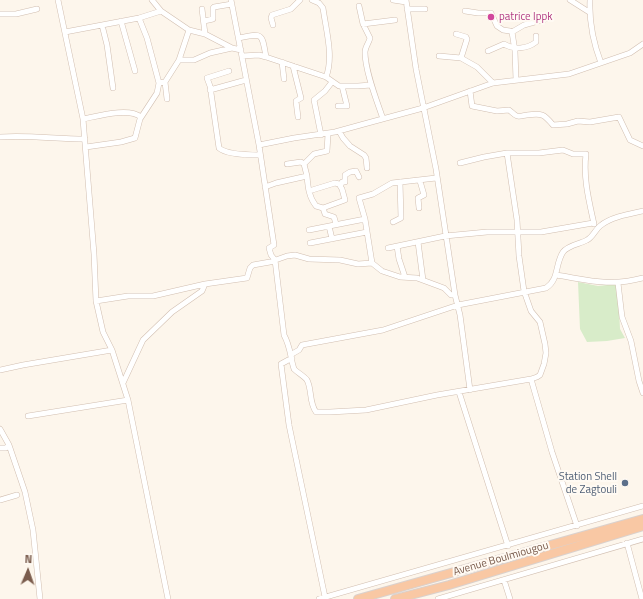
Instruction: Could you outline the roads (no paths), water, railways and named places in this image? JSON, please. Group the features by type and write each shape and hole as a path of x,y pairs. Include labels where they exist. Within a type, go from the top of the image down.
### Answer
{"highway":[{"name":"Avenue Boulmiougou","path":"358,599 643,519"},
{"name":"Avenue Boulmiougou","path":"395,599 449,585 643,526"}],"street":[{"path":"58,0 83,119 94,254 96,301 104,332 112,350 128,400 168,599"},
{"path":"152,0 161,11 189,30 205,34 242,53 259,55 282,62 326,77 332,82 342,86 371,85"},
{"path":"273,25 271,18 272,15 291,9 300,0"},
{"path":"312,0 319,3 323,8 330,58 329,70 326,77"},
{"path":"392,0 406,1 416,69 455,295 458,305 470,390"},
{"path":"570,0 589,12"},
{"path":"590,0 589,12 593,38 601,63"},
{"path":"204,21 213,19 214,7 231,2 259,146 274,244 269,248 271,255 275,260 284,335 292,356 294,369 306,378 312,403 316,412 354,411 531,379 540,374 546,353 542,327 531,311 524,291 519,256 518,232 507,153"},
{"path":"359,6 363,24 370,38 366,46 365,53 371,85 383,119"},
{"path":"0,14 16,14 37,9"},
{"path":"202,9 205,34"},
{"path":"407,9 426,9"},
{"path":"465,10 478,13 491,12 497,26 506,31 512,32 524,25 549,18"},
{"path":"65,32 121,22 161,11"},
{"path":"139,18 167,99"},
{"path":"363,24 395,20"},
{"path":"121,22 136,71"},
{"path":"102,25 107,45 113,88"},
{"path":"86,147 135,138 141,117 178,60 189,30"},
{"path":"512,32 515,48 516,80"},
{"path":"239,38 255,34 260,36 263,41 266,57"},
{"path":"456,34 466,37 467,39 461,58"},
{"path":"488,51 504,44 512,49 534,44 536,42 536,36"},
{"path":"259,146 294,138 328,134 423,108 493,83 570,74 630,53 643,44"},
{"path":"178,60 194,60 210,53 232,48"},
{"path":"439,56 461,58 477,68 493,83"},
{"path":"282,62 284,79"},
{"path":"293,66 301,98 296,101 298,117"},
{"path":"229,71 207,78 210,86 219,148 225,152 260,155"},
{"path":"210,90 246,80"},
{"path":"321,134 314,100 325,91 332,82"},
{"path":"338,106 347,106 342,86"},
{"path":"470,91 472,106 497,111 509,110 515,116 533,114 544,115 553,125 567,124 578,121 590,122 619,117 630,140 643,146"},
{"path":"83,119 124,112 138,114 141,117"},
{"path":"339,131 350,146 364,155 366,158 367,168"},
{"path":"304,164 314,154 327,152 328,134"},
{"path":"0,137 46,136 85,139"},
{"path":"460,163 507,153 539,153 564,150 572,153 586,154 586,190 595,230"},
{"path":"287,164 301,162 304,164"},
{"path":"304,164 309,191 312,201 316,206 323,208 345,200 341,185"},
{"path":"341,185 342,182 345,182 346,173 356,171 359,177"},
{"path":"265,187 276,182 307,176"},
{"path":"436,178 392,183 374,194 359,198 372,263 382,271 405,277 414,277 444,288 451,294 455,295"},
{"path":"419,208 418,198 424,195 420,181"},
{"path":"392,222 401,218 400,182"},
{"path":"309,191 335,183 341,185"},
{"path":"323,208 326,214 334,217 336,224"},
{"path":"325,597 289,425 281,364 300,350 302,345 308,343 383,330 458,305 524,291 546,288 556,275 560,258 565,250 589,238 595,230 610,220 643,211"},
{"path":"309,230 364,219"},
{"path":"388,248 445,236 486,232 541,232 593,223"},
{"path":"329,226 332,239"},
{"path":"310,243 367,232"},
{"path":"418,242 423,280"},
{"path":"397,246 399,259 405,277"},
{"path":"96,301 128,296 154,296 205,284 247,278 250,268 253,265 295,255 310,259 340,260 358,264 372,263"},
{"path":"556,275 598,283 618,283 643,278"},
{"path":"618,283 622,317 631,341 643,393"},
{"path":"123,384 143,340 172,312 202,290 205,284"},
{"path":"0,370 112,350"},
{"path":"531,379 552,452 577,526"},
{"path":"459,392 508,546"},
{"path":"28,416 128,400"},
{"path":"0,428 8,445 25,492 33,530 40,599"},
{"path":"0,448 6,448 8,445"},
{"path":"0,500 17,495"},
{"path":"319,599 508,546 643,506"},
{"path":"438,599 643,539"},
{"path":"627,543 642,599"},
{"path":"504,580 510,599"}],"place":[{"name":"patrice lppk","path":"491,17"},
{"name":"Station Shell de Zagtouli","path":"625,483"}]}
